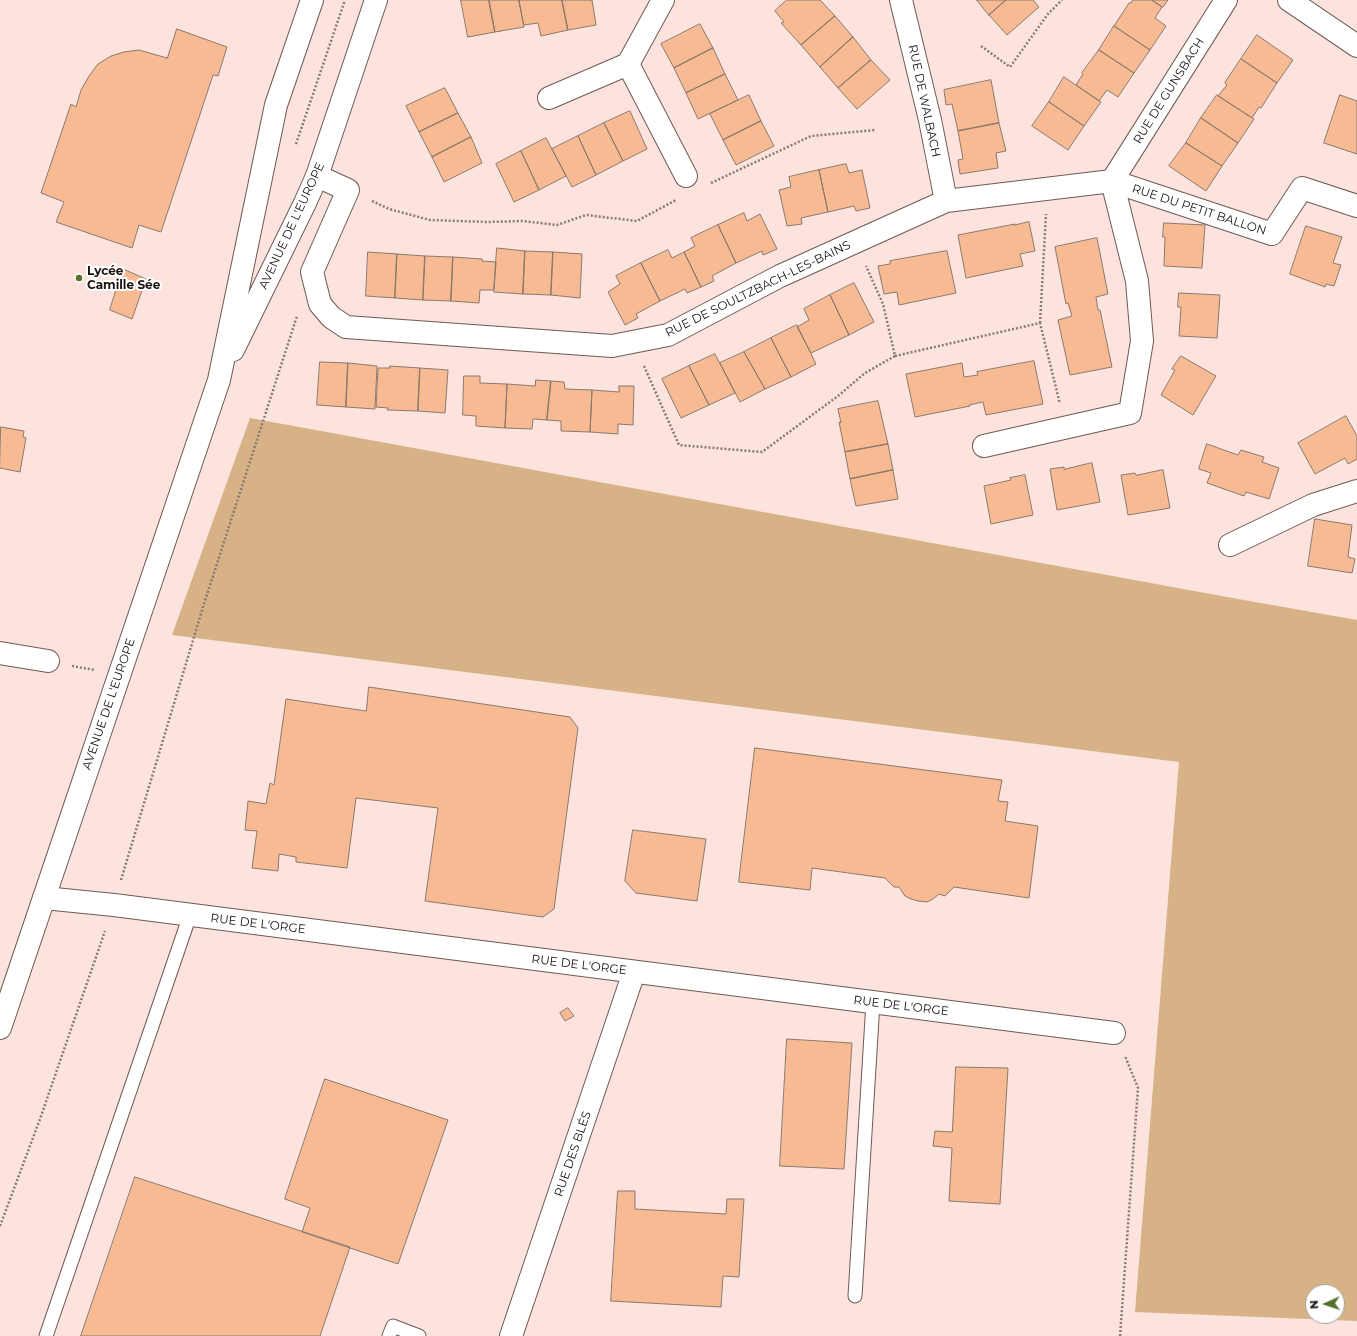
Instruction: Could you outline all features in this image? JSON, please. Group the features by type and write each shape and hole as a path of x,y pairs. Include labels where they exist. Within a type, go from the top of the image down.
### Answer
{"street":[{"name":"AVENUE DE L'EUROPE","path":"0,1028 219,380 276,105 312,0"},
{"name":"AVENUE DE L'EUROPE","path":"219,380 317,176 376,0"},
{"path":"549,98 628,64 663,0"},
{"name":"RUE DE WALBACH","path":"901,0 930,120 946,202"},
{"name":"RUE DE GUNSBACH","path":"1112,181 1226,0"},
{"path":"1289,0 1357,46"},
{"path":"628,64 690,183"},
{"path":"317,176 348,190"},
{"path":"984,446 1130,413 1142,334 1137,281 1112,181"},
{"name":"RUE DE SOULTZBACH-LES-BAINS","path":"348,190 312,272 320,304 331,317 346,327 612,346 668,335 780,276 946,202 1112,181"},
{"name":"RUE DU PETIT BALLON","path":"1112,181 1272,234 1302,188 1357,206"},
{"path":"1230,545 1313,505 1357,492"},
{"path":"0,653 48,661"},
{"name":"RUE DE L'ORGE","path":"44,898 114,905 1114,1032"},
{"name":"RUE DES BLÉS","path":"511,1336 634,972"}],"lane":[{"path":"46,1336 190,915"},
{"path":"855,1296 873,1002"},
{"path":"389,1336 393,1326 419,1336"}],"path":[{"path":"294,149 345,0"},
{"path":"981,46 1010,67 1048,14 1062,0"},
{"path":"348,190 389,209 430,220 488,222 524,221 557,225 586,215 637,221 690,183 811,136 876,130"},
{"path":"1048,190 1040,323 1066,427"},
{"path":"856,242 883,304 895,356"},
{"path":"0,1226 40,1120 114,905 203,607 297,316"},
{"path":"633,342 679,445 762,452 838,396 865,374 895,356 1040,323"},
{"path":"48,661 119,675"},
{"path":"1114,1032 1138,1088 1120,1336"}],"shaded area":[{"path":"250,418 1357,620 1357,1321 1345,1321 1345,1284 1305,1284 1305,1319 1135,1312 1179,762 172,635"}],"building":[{"path":"461,0 489,0 495,32 468,37"},
{"path":"489,0 519,0 524,27 495,32"},
{"path":"519,0 562,0 568,30 541,36 538,23 524,25"},
{"path":"562,0 592,0 596,25 568,30"},
{"path":"787,0 820,0 835,16 801,45 781,23 784,22 775,11"},
{"path":"977,0 1006,0 989,15"},
{"path":"1006,0 1033,0 1039,7 1007,35 989,15"},
{"path":"1133,0 1152,0 1162,7 1155,18 1166,26 1150,50 1114,26 1129,3"},
{"path":"1152,0 1168,0 1163,7"},
{"path":"835,16 853,37 820,67 801,45"},
{"path":"700,24 713,48 674,68 661,44"},
{"path":"1114,26 1150,50 1134,73 1099,50"},
{"path":"177,29 227,47 218,76 213,75 161,232 139,225 132,248 56,222 64,202 41,193 71,104 76,107 81,90 89,76 98,64 111,56 139,50 167,58"},
{"path":"1257,35 1293,60 1277,83 1241,59"},
{"path":"853,37 871,60 838,88 820,67"},
{"path":"713,48 725,74 686,93 674,68"},
{"path":"1099,50 1134,73 1118,97 1107,90 1099,101 1076,85 1083,74 1082,73"},
{"path":"1241,59 1277,83 1261,108 1259,107 1252,118 1218,96 1227,85 1225,83"},
{"path":"871,60 890,80 857,109 838,88"},
{"path":"725,74 738,100 698,119 686,93"},
{"path":"1064,77 1101,102 1084,126 1049,102"},
{"path":"991,80 999,123 958,131 952,104 946,105 944,90"},
{"path":"445,88 458,113 419,132 406,106"},
{"path":"749,95 761,121 723,140 710,114"},
{"path":"1217,95 1254,119 1238,143 1201,118"},
{"path":"1340,95 1357,101 1357,154 1324,143"},
{"path":"1049,102 1084,126 1068,150 1032,126"},
{"path":"630,111 647,149 623,161 604,123"},
{"path":"458,113 471,137 432,157 419,132"},
{"path":"1201,118 1238,143 1222,166 1186,143"},
{"path":"761,121 774,146 736,165 723,140"},
{"path":"604,123 623,161 596,175 578,136"},
{"path":"999,123 1006,151 996,153 998,168 960,174 958,160 963,159 958,131"},
{"path":"578,136 596,175 572,187 552,149"},
{"path":"471,137 482,163 444,182 432,157"},
{"path":"546,138 566,176 539,190 521,151"},
{"path":"1186,143 1222,166 1206,191 1169,166"},
{"path":"521,151 539,190 514,202 496,164"},
{"path":"846,164 849,173 862,170 870,208 856,211 854,206 828,212 819,170"},
{"path":"819,170 828,212 801,218 802,224 787,226 779,190 791,187 789,177"},
{"path":"744,213 747,221 760,214 777,249 763,255 762,251 736,263 718,225"},
{"path":"1029,222 1035,251 1020,254 1023,266 966,278 958,235"},
{"path":"1164,223 1205,225 1202,268 1164,266"},
{"path":"718,225 736,263 712,276 714,281 701,287 684,252 695,246 691,238"},
{"path":"1306,226 1342,237 1333,263 1341,265 1334,286 1326,284 1325,287 1290,274"},
{"path":"1097,238 1108,294 1096,297 1112,367 1070,375 1058,320 1072,316 1068,303 1066,304 1055,247"},
{"path":"497,248 525,251 523,294 494,292"},
{"path":"668,250 672,258 684,252 701,287 687,293 685,289 660,301 641,263"},
{"path":"525,251 553,252 551,295 523,294"},
{"path":"947,251 956,293 899,305 897,292 884,294 878,266 890,264 890,261"},
{"path":"368,252 397,254 395,298 366,296"},
{"path":"553,252 582,254 580,298 551,295"},
{"path":"397,254 425,256 423,300 395,298"},
{"path":"425,256 453,257 451,301 423,300"},
{"path":"453,257 482,259 482,261 496,262 494,290 480,290 479,303 451,301"},
{"path":"641,263 660,301 636,314 638,318 625,325 608,292 620,284 616,276"},
{"path":"123,269 146,279 132,319 110,310"},
{"path":"854,283 874,322 849,335 830,295"},
{"path":"1179,293 1220,295 1217,338 1179,336 1181,307 1178,307"},
{"path":"830,295 849,335 811,353 797,327 809,320 804,309"},
{"path":"797,325 816,364 791,377 771,338"},
{"path":"771,338 791,377 765,389 744,352"},
{"path":"744,352 765,389 740,402 720,363"},
{"path":"715,354 735,393 709,405 689,366"},
{"path":"1181,356 1216,376 1193,415 1161,395 1175,370 1172,369"},
{"path":"1034,361 1043,404 986,415 983,402 915,417 906,374 962,363 964,377 978,375 977,372"},
{"path":"320,362 348,363 346,407 317,405"},
{"path":"348,363 377,366 375,409 346,407"},
{"path":"390,366 420,368 418,411 387,410 388,408 376,407 378,368 390,368"},
{"path":"689,366 709,405 681,418 662,379"},
{"path":"420,368 448,370 445,413 418,411"},
{"path":"464,376 480,376 480,383 507,384 505,428 476,426 476,416 463,415"},
{"path":"536,380 551,381 547,420 533,419 532,429 505,428 507,384 535,386"},
{"path":"551,381 564,382 565,389 592,390 590,432 561,431 561,421 547,420"},
{"path":"619,386 634,386 633,425 618,424 618,434 590,432 592,390 619,392"},
{"path":"878,401 888,444 845,452 838,409"},
{"path":"1346,416 1357,436 1357,459 1348,464 1345,458 1315,474 1298,443"},
{"path":"1,427 24,431 23,437 26,438 20,472 0,468"},
{"path":"888,444 893,470 850,479 845,452"},
{"path":"1207,444 1238,455 1241,450 1264,457 1262,462 1279,468 1269,499 1246,492 1244,496 1207,483 1211,473 1199,469"},
{"path":"1092,463 1100,502 1057,510 1050,469 1064,467 1064,469"},
{"path":"893,470 898,499 856,506 850,479"},
{"path":"1163,470 1170,508 1128,515 1121,475 1135,473 1136,475"},
{"path":"1025,475 1033,515 991,524 984,486 1011,480 1010,478"},
{"path":"1315,519 1352,525 1348,557 1355,559 1352,573 1308,566"},
{"path":"369,687 570,717 578,728 554,909 543,917 425,901 438,808 356,798 347,868 296,862 296,857 279,854 278,871 252,868 257,831 245,830 248,801 266,804 270,783 274,785 286,699 366,711"},
{"path":"755,748 1002,780 998,801 1008,802 1005,821 1038,826 1029,898 954,887 945,896 939,894 927,902 918,901 905,896 899,887 894,887 885,878 812,868 810,890 739,882"},
{"path":"633,830 706,839 697,901 636,893 625,881"},
{"path":"568,1008 574,1016 565,1021 560,1013"},
{"path":"787,1039 852,1043 844,1169 780,1166"},
{"path":"956,1067 1008,1068 1000,1204 949,1201 952,1148 933,1146 935,1131 952,1132"},
{"path":"325,1079 448,1120 398,1264 302,1232 310,1208 285,1199"},
{"path":"135,1177 350,1247 320,1336 81,1336"},
{"path":"618,1191 635,1191 635,1209 726,1214 727,1199 744,1199 739,1277 723,1276 721,1307 611,1301"}],"place":[{"name":"Lycée Camille Sée","path":"79,278"}]}
